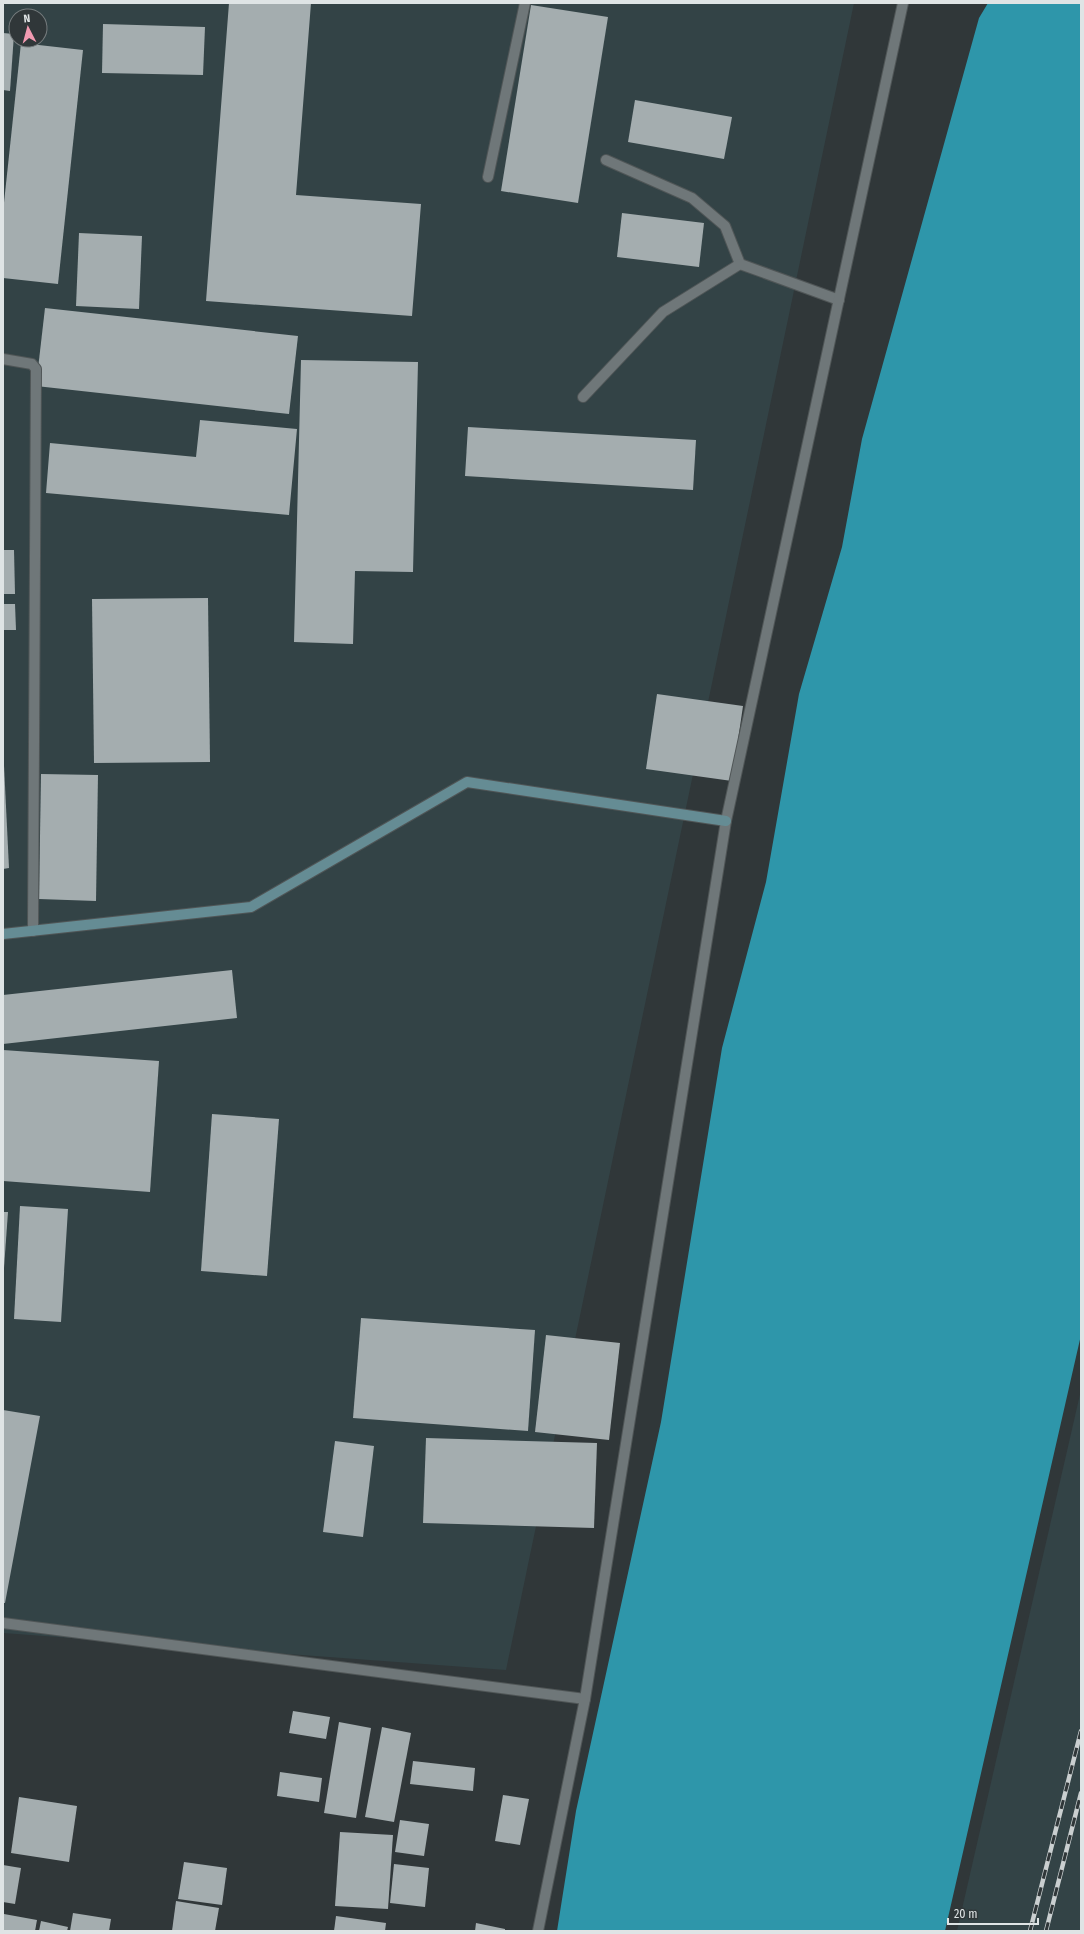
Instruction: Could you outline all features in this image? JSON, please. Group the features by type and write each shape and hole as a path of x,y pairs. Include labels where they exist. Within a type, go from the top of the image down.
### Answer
{"street":[{"path":"488,177 525,3"},
{"path":"538,1931 585,1699 726,821 903,3"},
{"path":"606,160 692,198 725,226 740,264 839,300"},
{"path":"582,398 663,312 740,264"},
{"path":"3,359 32,364 36,369 33,931"},
{"path":"3,934 251,907 467,782 726,821"},
{"path":"3,1624 585,1699"}],"shaded area":[{"path":"3,3 854,3 506,1670 3,1633"},
{"path":"1081,1390 1081,1931 957,1931"}],"water":[{"path":"988,3 1081,3 1081,1335 945,1931 557,1931 576,1811 661,1422 722,1048 766,882 799,694 842,547 862,439 979,18"}],"building":[{"path":"229,3 311,3 296,195 421,204 412,316 206,301"},
{"path":"531,5 608,17 578,203 501,191"},
{"path":"103,24 205,27 203,75 102,73"},
{"path":"3,33 8,33 8,48 13,48 10,91 3,90"},
{"path":"48,46 83,50 58,284 3,278 3,212 20,48 48,48"},
{"path":"635,100 732,117 724,159 628,142"},
{"path":"622,213 704,223 699,267 617,257"},
{"path":"79,233 142,236 139,309 76,306"},
{"path":"45,308 298,336 289,414 36,386"},
{"path":"301,360 418,362 413,572 355,571 353,644 294,642"},
{"path":"200,420 297,429 289,515 46,493 50,443 196,457"},
{"path":"468,427 696,440 693,490 465,476"},
{"path":"3,550 14,550 15,594 3,594"},
{"path":"208,598 210,762 94,763 92,599"},
{"path":"3,604 15,604 16,630 3,630"},
{"path":"657,694 743,706 732,781 646,769"},
{"path":"3,745 9,868 3,869"},
{"path":"41,774 98,775 96,901 39,899"},
{"path":"232,970 237,1018 3,1044 3,995"},
{"path":"3,1050 159,1061 150,1192 3,1181"},
{"path":"212,1114 279,1119 267,1276 201,1271"},
{"path":"20,1206 68,1209 61,1322 14,1319"},
{"path":"3,1212 8,1212 4,1268 3,1268"},
{"path":"361,1318 535,1330 528,1431 353,1418"},
{"path":"546,1335 620,1343 609,1440 535,1432"},
{"path":"3,1410 40,1416 5,1603 3,1603"},
{"path":"426,1438 597,1443 594,1528 423,1523"},
{"path":"335,1441 374,1446 363,1537 323,1532"},
{"path":"293,1711 330,1717 326,1739 289,1733"},
{"path":"339,1722 371,1728 356,1818 324,1813"},
{"path":"382,1727 411,1733 394,1822 365,1817"},
{"path":"413,1761 475,1768 473,1791 410,1784"},
{"path":"280,1772 322,1778 319,1802 277,1796"},
{"path":"503,1795 529,1799 520,1845 495,1841"},
{"path":"19,1797 77,1806 69,1862 11,1853"},
{"path":"400,1820 429,1824 424,1856 395,1852"},
{"path":"340,1832 393,1835 388,1909 335,1906"},
{"path":"184,1862 227,1868 222,1905 178,1899"},
{"path":"394,1864 429,1868 425,1907 390,1903"},
{"path":"3,1865 21,1868 15,1904 3,1902"},
{"path":"176,1901 219,1908 215,1931 172,1931"},
{"path":"73,1913 111,1919 109,1931 70,1931"},
{"path":"4,1914 37,1920 35,1931 3,1931"},
{"path":"336,1916 386,1923 385,1931 334,1931"},
{"path":"41,1921 68,1927 67,1931 39,1931"},
{"path":"476,1923 505,1929 505,1931 475,1931"}],"railway":[{"path":"1030,1931 1081,1731"},
{"path":"1046,1931 1081,1793"}]}
